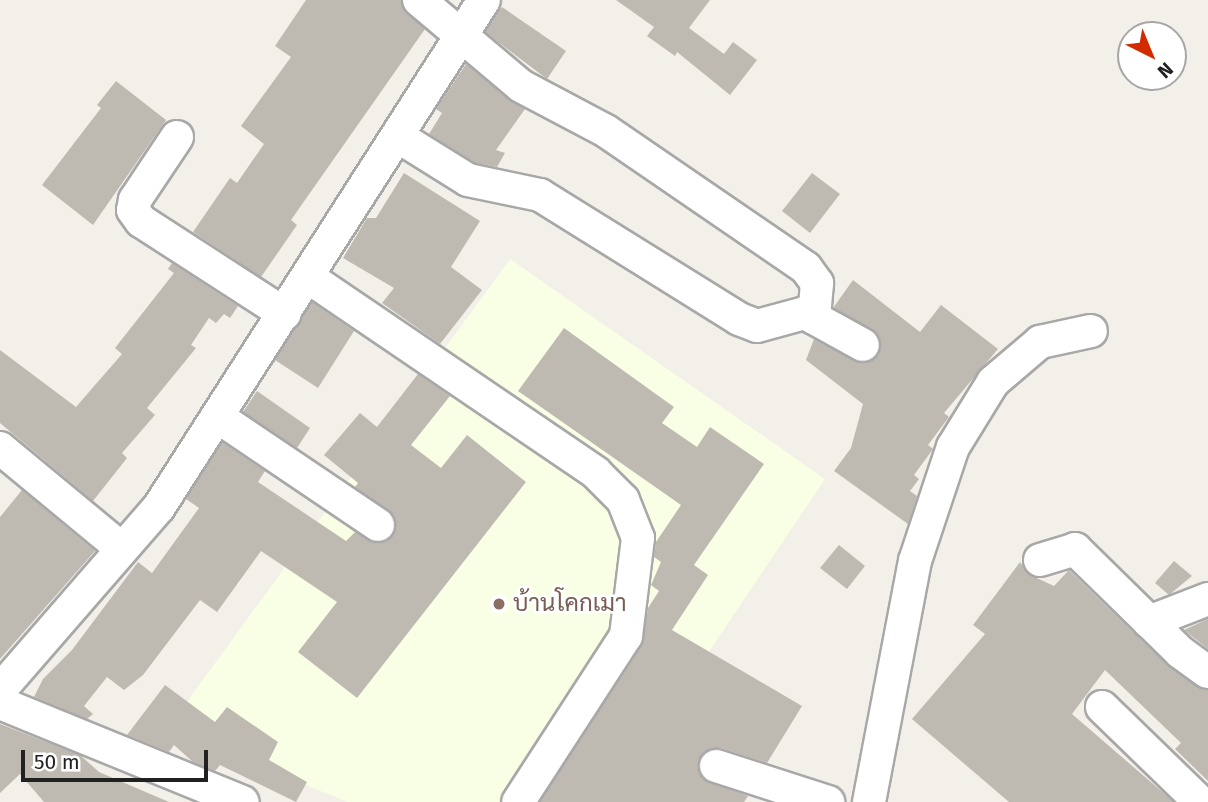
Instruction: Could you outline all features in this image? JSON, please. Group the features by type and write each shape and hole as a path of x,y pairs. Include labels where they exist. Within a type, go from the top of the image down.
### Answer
{"street":[{"path":"419,0 521,86 606,131 806,268 817,283 814,318"},
{"path":"0,690 159,507 464,36 484,0"},
{"path":"177,137 135,200 133,210 141,221 285,314"},
{"path":"399,137 468,180 540,195 739,319 757,326 805,313 863,345"},
{"path":"308,277 596,473 623,500 638,538 626,636 518,802"},
{"path":"869,802 915,561 953,447 993,382 1040,342 1091,331"},
{"path":"218,417 378,525"},
{"path":"0,448 122,550"},
{"path":"1040,560 1075,549 1149,622 1208,672"},
{"path":"1149,622 1208,599"},
{"path":"0,703 243,802"},
{"path":"1102,707 1200,802"},
{"path":"716,765 828,802"}],"shaded area":[{"name":"บ้านโคกเมา","path":"510,259 825,479 608,802 348,802 167,729"}],"building":[{"path":"306,0 401,0 407,14 425,29 291,220 297,225 261,277 193,232 230,178 237,183 264,144 241,126 291,57 275,46"},
{"path":"616,0 710,0 689,28 724,54 733,42 757,60 730,95 677,52 675,56 647,36 654,27"},
{"path":"502,7 566,51 547,79 485,32"},
{"path":"466,64 525,109 496,150 505,153 497,167 475,163 429,134 442,113 436,109"},
{"path":"116,81 166,120 93,225 42,185 101,108 97,105"},
{"path":"404,173 480,221 451,267 482,290 440,344 382,303 394,288 343,258 367,218 376,218"},
{"path":"812,173 840,194 810,233 782,211"},
{"path":"172,263 238,306 230,318 224,314 216,323 209,318 191,345 196,348 147,408 155,415 122,453 127,458 93,501 0,423 0,350 76,407 122,354 115,348 174,273 168,269"},
{"path":"853,280 920,332 941,305 998,349 944,413 949,417 928,445 933,449 914,475 919,479 910,491 917,496 908,524 834,471 851,448 863,404 806,360 814,339 863,363 879,354 878,335 833,308"},
{"path":"312,302 354,331 318,388 275,360"},
{"path":"564,328 674,407 662,423 697,447 710,427 764,464 694,565 708,575 672,630 802,706 767,763 721,748 704,752 699,760 703,779 748,796 744,802 540,802 642,645 648,608 659,591 651,585 661,562 654,557 656,542 681,505 518,391"},
{"path":"418,374 450,396 411,445 441,468 467,435 526,482 357,698 298,652 337,602 261,551 217,612 200,600 143,675 124,690 107,677 84,706 93,714 87,719 34,697 43,679 72,650 138,562 152,573 199,508 186,499 222,442 265,471 258,482 346,541 355,532 376,543 387,541 396,527 394,516 355,487 358,483 324,455 360,413 377,427"},
{"path":"257,391 310,428 297,448 243,412"},
{"path":"22,490 95,551 0,659 0,517"},
{"path":"839,545 865,566 847,589 820,568"},
{"path":"1174,561 1192,576 1169,595 1155,583"},
{"path":"1020,562 1028,574 1054,586 1069,570 1167,665 1208,690 1208,781 1175,749 1181,743 1105,670 1072,714 1174,802 1009,802 912,719 985,634 973,625"},
{"path":"1208,619 1208,649 1184,630"},
{"path":"165,685 215,722 227,707 278,742 269,760 307,782 296,802 220,765 215,771 193,762 174,745 169,752 127,735"},
{"path":"0,724 80,755 99,772 169,802 44,802 20,774 0,793"}],"place":[{"name":"บ้านโคกเมา","path":"499,604"}]}
